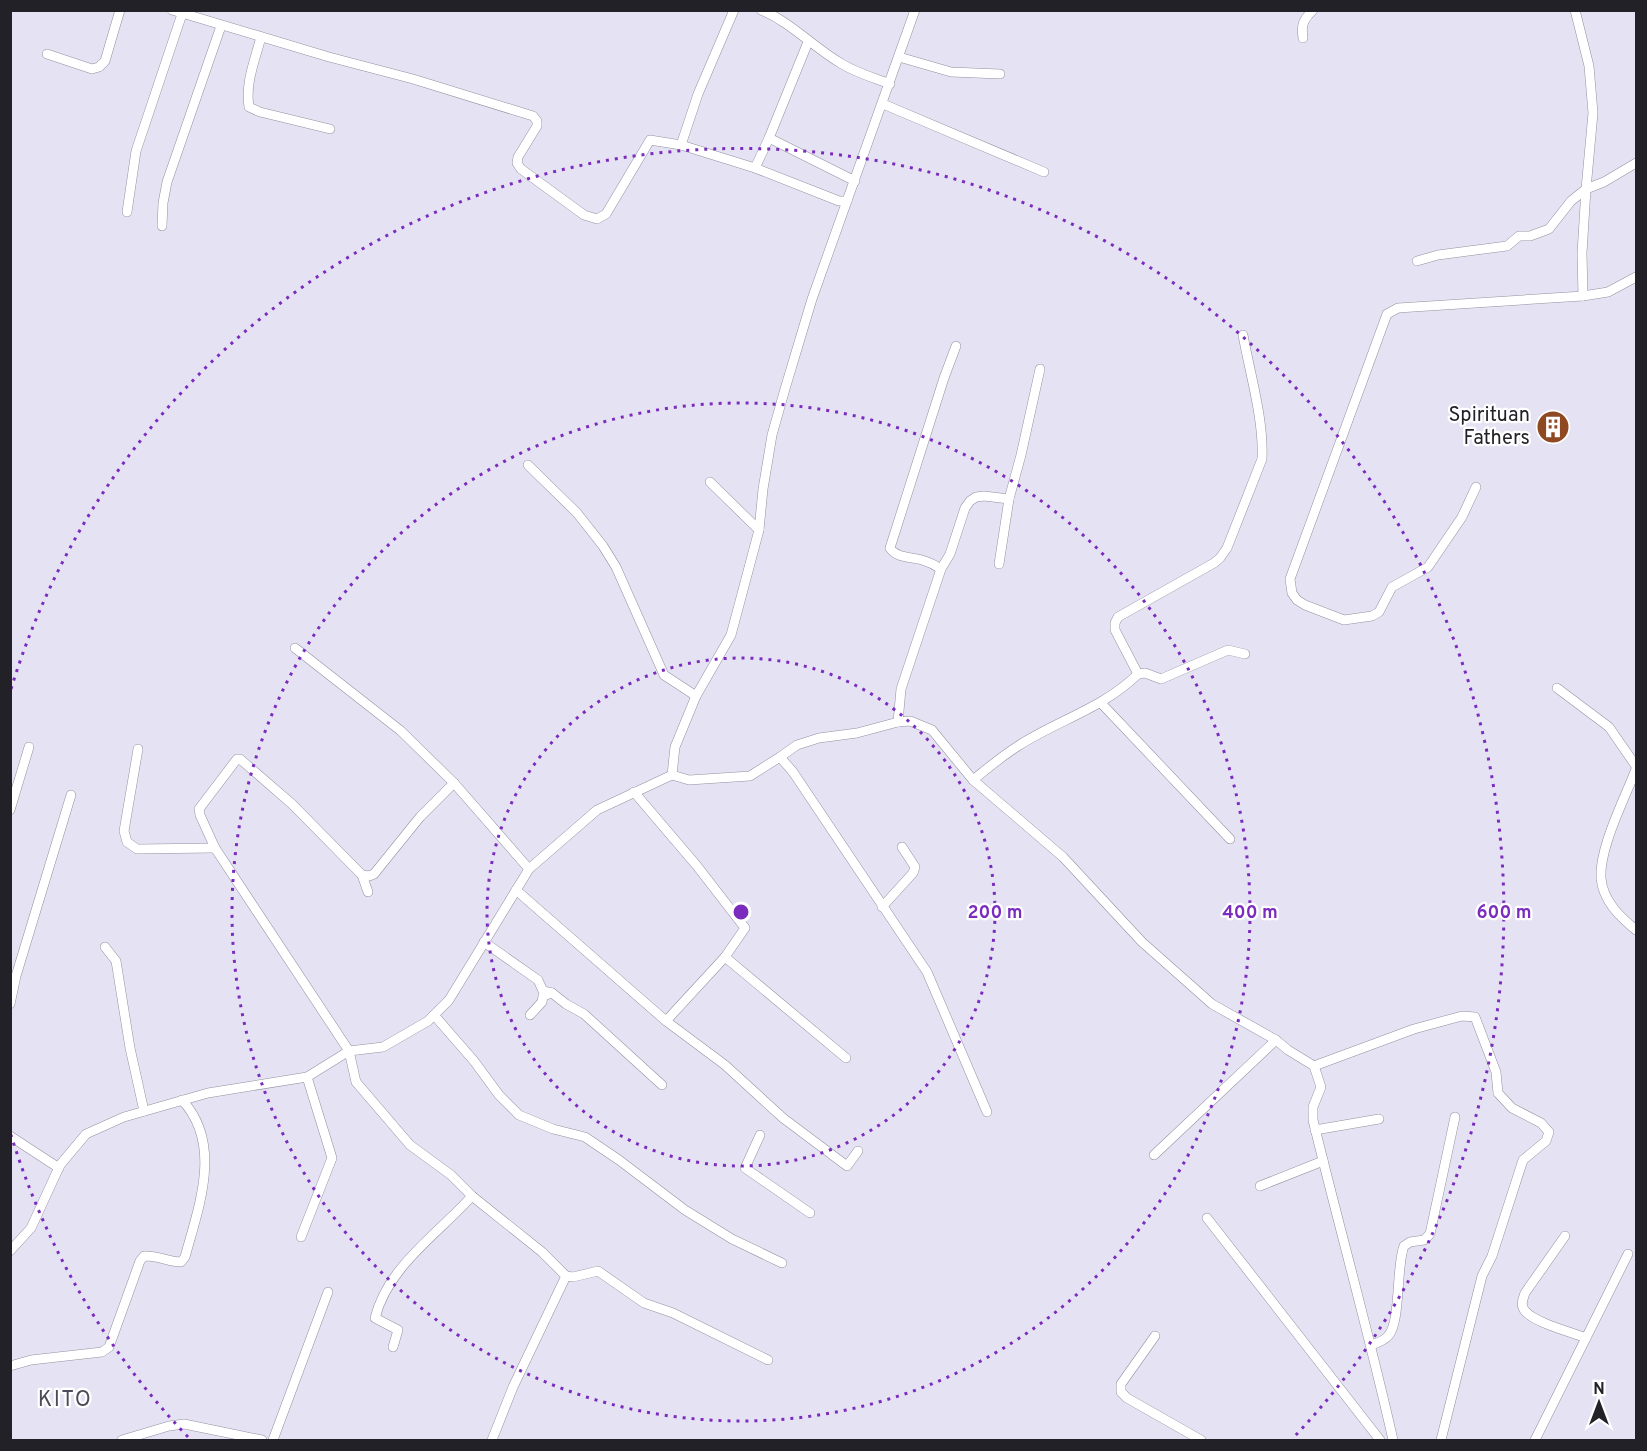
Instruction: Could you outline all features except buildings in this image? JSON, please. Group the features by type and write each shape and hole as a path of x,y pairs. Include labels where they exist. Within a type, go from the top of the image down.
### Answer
{"street":[{"path":"46,54 87,67 99,67 105,61 120,10"},
{"path":"172,10 533,116 537,121 537,126 518,157 517,163 521,169 590,218 597,219 606,214 650,140 681,145 755,168 839,201 847,201"},
{"path":"681,145 698,94 734,10"},
{"path":"760,10 770,12 808,42 842,64 890,84"},
{"path":"672,775 675,747 696,696 731,635 759,530 772,435 812,299 915,10"},
{"path":"1303,38 1301,27 1305,18 1313,10"},
{"path":"1575,10 1589,66 1593,113 1582,253 1583,297"},
{"path":"127,212 136,151 182,14"},
{"path":"162,226 167,182 221,26"},
{"path":"261,37 249,81 247,95 249,107 260,112 330,129"},
{"path":"755,168 808,42"},
{"path":"899,57 951,72 1000,74"},
{"path":"883,104 1044,172"},
{"path":"769,138 855,181"},
{"path":"1417,261 1438,255 1507,246 1519,236 1530,236 1549,229 1571,201 1586,189 1604,182 1636,163"},
{"path":"1476,487 1462,517 1428,567 1392,587 1379,612 1372,616 1344,620 1305,605 1292,594 1290,579 1388,314 1398,308 1583,297 1608,292 1636,277"},
{"path":"1138,674 1115,630 1118,617 1220,558 1227,548 1262,459 1260,428 1243,335"},
{"path":"941,569 924,560 898,555 890,548 956,346"},
{"path":"999,564 1009,499 1040,369"},
{"path":"528,465 577,513 607,553 616,567 664,675 696,696"},
{"path":"710,482 759,530"},
{"path":"898,722 901,689 941,569 950,554 965,508 976,497 1009,499"},
{"path":"295,648 401,731 454,783 529,869"},
{"path":"973,780 1018,746 1101,703 1138,674 1145,673 1161,679 1228,650 1245,654"},
{"path":"1557,688 1608,727 1636,768 1605,849 1601,878 1610,904 1622,919 1636,930"},
{"path":"1101,703 1230,839"},
{"path":"10,1251 31,1228 59,1168 86,1134 124,1117 208,1093 307,1077 349,1051 383,1047 428,1021 449,1000 529,869 597,810 672,775 689,780 750,776 797,745 819,738 857,734 898,722 910,721 932,730 973,780 1063,857 1142,942 1212,1004 1276,1040 1314,1066 1322,1087 1313,1107 1316,1130 1393,1440"},
{"path":"10,810 29,747"},
{"path":"138,749 124,831 127,843 137,849 215,848"},
{"path":"780,757 794,772 927,972 987,1112"},
{"path":"368,892 362,875 292,804 240,759 237,759 199,809 215,848 349,1051 356,1082 410,1144 451,1175 472,1196 542,1252 566,1276 573,1277 598,1271 645,1303 698,1325 768,1360"},
{"path":"362,875 374,874 420,818 454,783"},
{"path":"634,792 698,866 745,928 726,957 666,1022"},
{"path":"10,1004 16,976 71,795"},
{"path":"882,907 913,873 915,867 902,847"},
{"path":"516,890 666,1022 725,1065 783,1118 847,1166 858,1151"},
{"path":"484,942 538,980 543,991 552,993 584,1014 662,1085"},
{"path":"105,947 117,961 130,1048 144,1111"},
{"path":"726,957 846,1058"},
{"path":"530,1015 543,996 552,993"},
{"path":"434,1015 519,1115 553,1129 585,1137 685,1210 732,1239 782,1263"},
{"path":"1314,1066 1414,1029 1462,1016 1475,1017 1496,1072 1498,1094 1512,1108 1541,1123 1549,1132 1546,1141 1523,1160 1492,1256 1482,1276 1441,1440"},
{"path":"1154,1155 1276,1040"},
{"path":"302,1237 332,1158 307,1077"},
{"path":"10,1366 31,1360 102,1352 109,1347 140,1261 144,1256 152,1255 174,1262 180,1262 185,1257 199,1204 205,1162 200,1125 182,1100"},
{"path":"1371,1345 1387,1338 1391,1331 1404,1246 1410,1242 1424,1240 1430,1234 1455,1117"},
{"path":"1316,1130 1379,1119"},
{"path":"760,1135 745,1168 810,1213"},
{"path":"10,1137 59,1168"},
{"path":"1260,1186 1323,1161"},
{"path":"393,1347 398,1330 375,1318 381,1298 398,1272 472,1196"},
{"path":"1207,1218 1380,1440"},
{"path":"1565,1236 1525,1293 1522,1302 1525,1311 1535,1318 1586,1338"},
{"path":"1535,1440 1628,1254"},
{"path":"492,1440 513,1387 566,1276"},
{"path":"273,1440 327,1292"},
{"path":"1155,1336 1121,1384 1121,1392 1127,1398 1197,1439"},
{"path":"122,1440 169,1426 184,1424 262,1440"}],"place":[{"name":"Spirituan Fathers","path":"1553,427"}],"district":[{"name":"KITO","path":"65,1400"}]}
